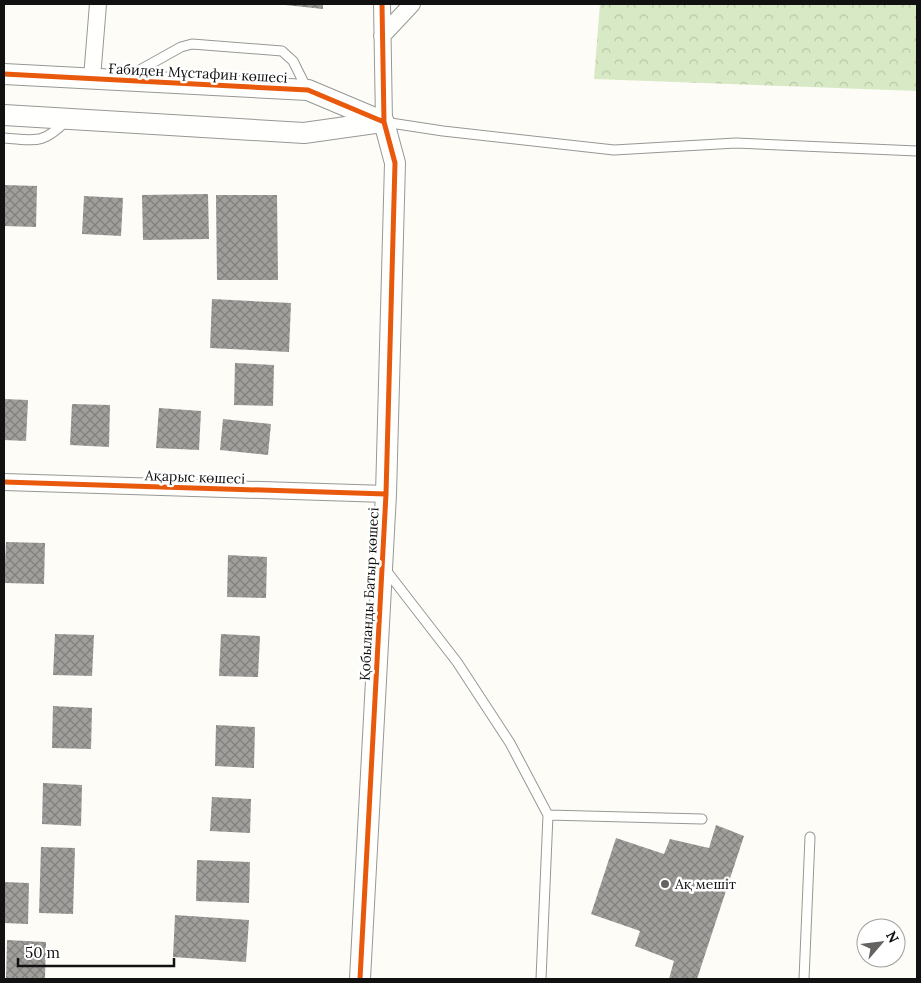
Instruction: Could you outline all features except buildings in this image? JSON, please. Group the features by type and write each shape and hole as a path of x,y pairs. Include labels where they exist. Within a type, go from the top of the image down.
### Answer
{"street":[{"path":"92,78 98,4"},
{"path":"4,116 304,133 384,122 382,4"},
{"path":"382,36 412,4"},
{"name":"Ғабиден Мұстафин көшесі","path":"6,72 308,90 384,122"},
{"name":"Қобыланды Батыр көшесі","path":"360,979 386,494 395,163 384,122"},
{"name":"Ақарыс көшесі","path":"4,482 386,494"}],"lane":[{"path":"122,80 181,47 192,44 282,51 293,61 308,90"},
{"path":"4,138 39,141 51,136 68,119"},
{"path":"384,122 443,131 614,150 736,143 917,151"},
{"path":"381,564 457,662 510,744 548,815 542,979"},
{"path":"548,815 702,819"},
{"path":"804,979 810,837"}],"green space":[{"path":"600,4 917,4 917,91 594,79"}],"cycle path":[{"path":"360,979 386,494 395,163 384,122 382,4"},
{"path":"4,74 308,90 384,122"},
{"path":"4,482 386,494"}],"place":[{"name":"Ақ мешіт","path":"665,884"}]}
